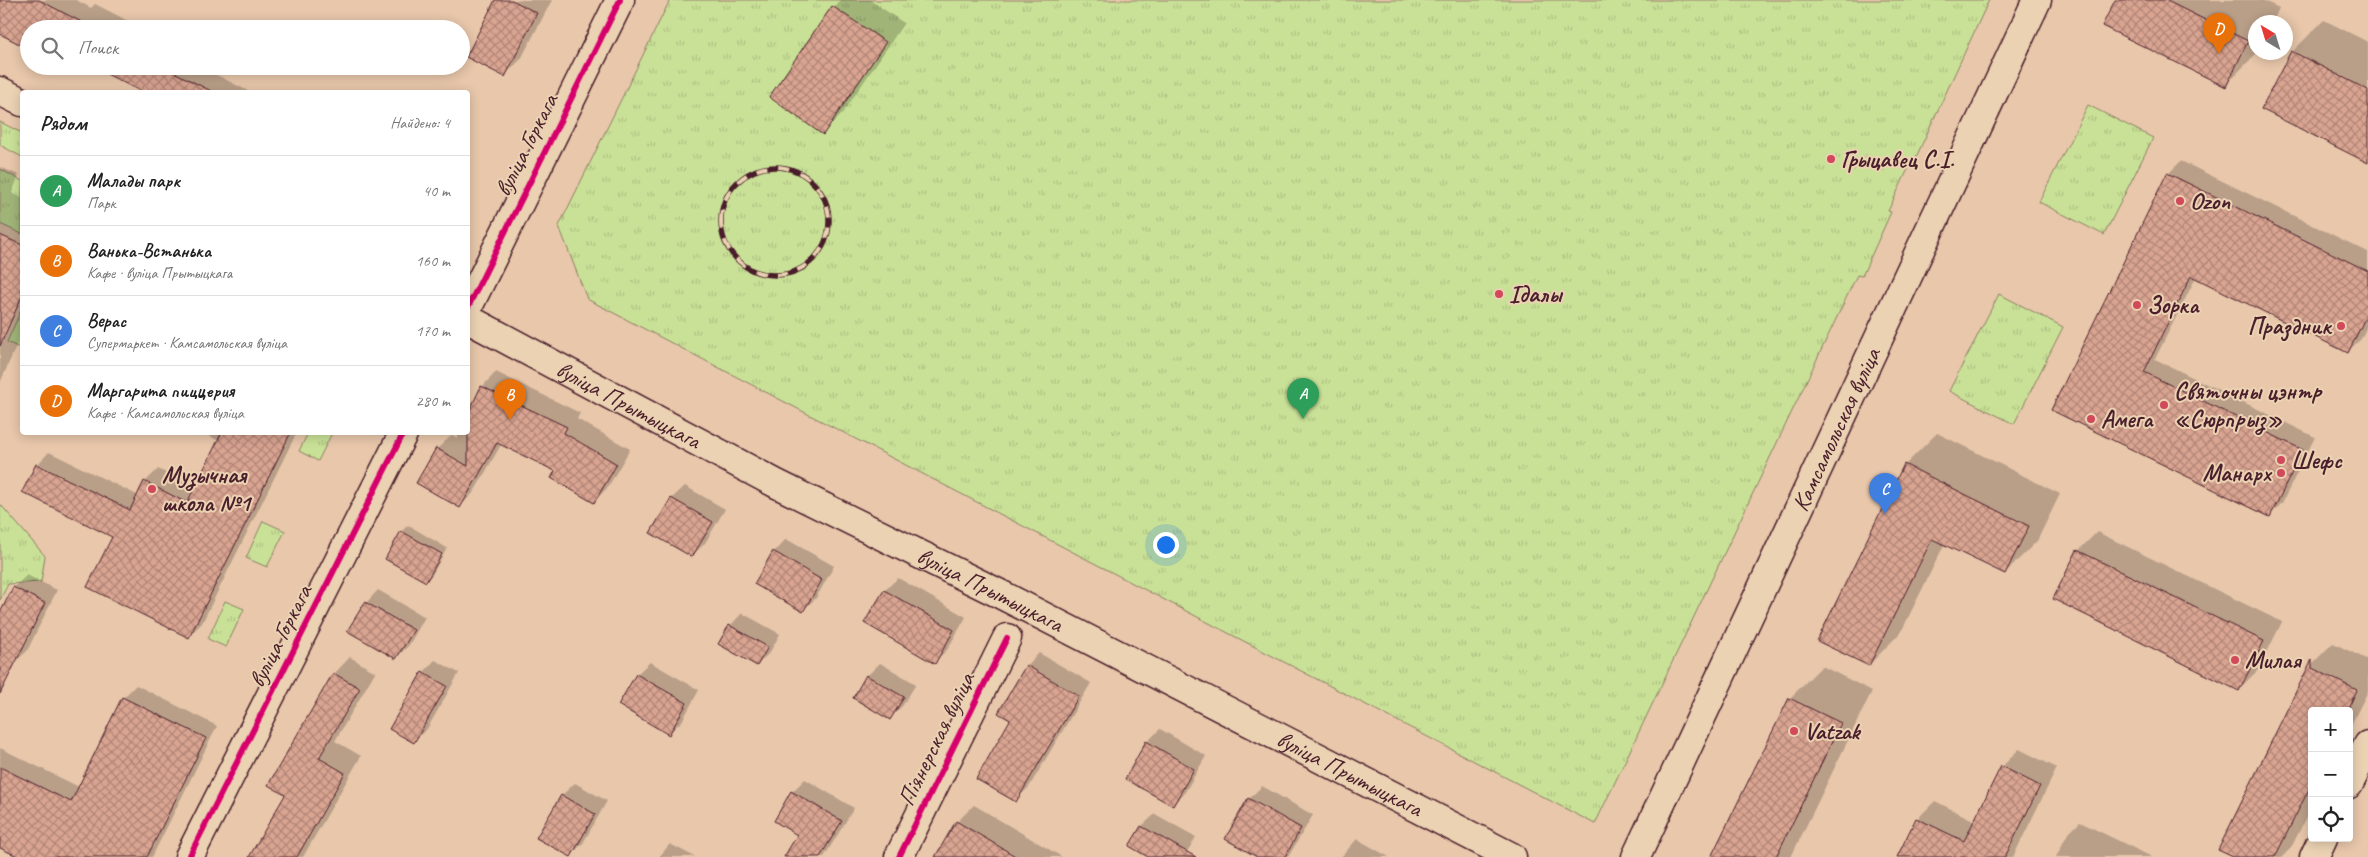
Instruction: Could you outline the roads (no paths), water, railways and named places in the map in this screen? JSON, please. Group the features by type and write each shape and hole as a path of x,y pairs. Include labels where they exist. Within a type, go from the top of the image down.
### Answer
{"main road":[{"name":"вуліца Горкага","path":"470,303 620,0"},
{"name":"Камсамольская вуліца","path":"1636,857 2037,0"},
{"path":"0,91 20,101"},
{"name":"вуліца Прытыцкага","path":"470,320 777,484 1000,594 1512,857"},
{"name":"вуліца Горкага","path":"189,857 402,435"},
{"name":"Піянерская вуліца","path":"899,857 1007,638"},
{"path":"2353,776 2368,745"},
{"path":"2314,857 2321,842"}],"railway":[{"path":"775,167 796,171 813,183 825,200 829,221 825,242 813,259 796,271 775,275 754,271 737,259 725,242 721,221 725,200 737,183 754,171 775,167"}],"place":[{"name":"Маргарита пиццерия","path":"2219,54"},
{"name":"Грыцавец С.І.","path":"1831,159"},
{"name":"Ozon","path":"2180,201"},
{"name":"Ідалы","path":"1499,294"},
{"name":"Зорка","path":"2137,305"},
{"name":"Праздник","path":"2341,326"},
{"name":"Святочны цэнтр «Сюрпрыз»","path":"2164,405"},
{"name":"Малады парк","path":"1303,419"},
{"name":"Амега","path":"2091,419"},
{"name":"Ванька-Встанька","path":"510,420"},
{"name":"Шефс","path":"2281,460"},
{"name":"Манарх","path":"2281,473"},
{"name":"Музычная школа №1","path":"152,489"},
{"name":"Верас","path":"1885,514"},
{"name":"Милая","path":"2235,660"},
{"name":"Vatzak","path":"1794,731"}]}
